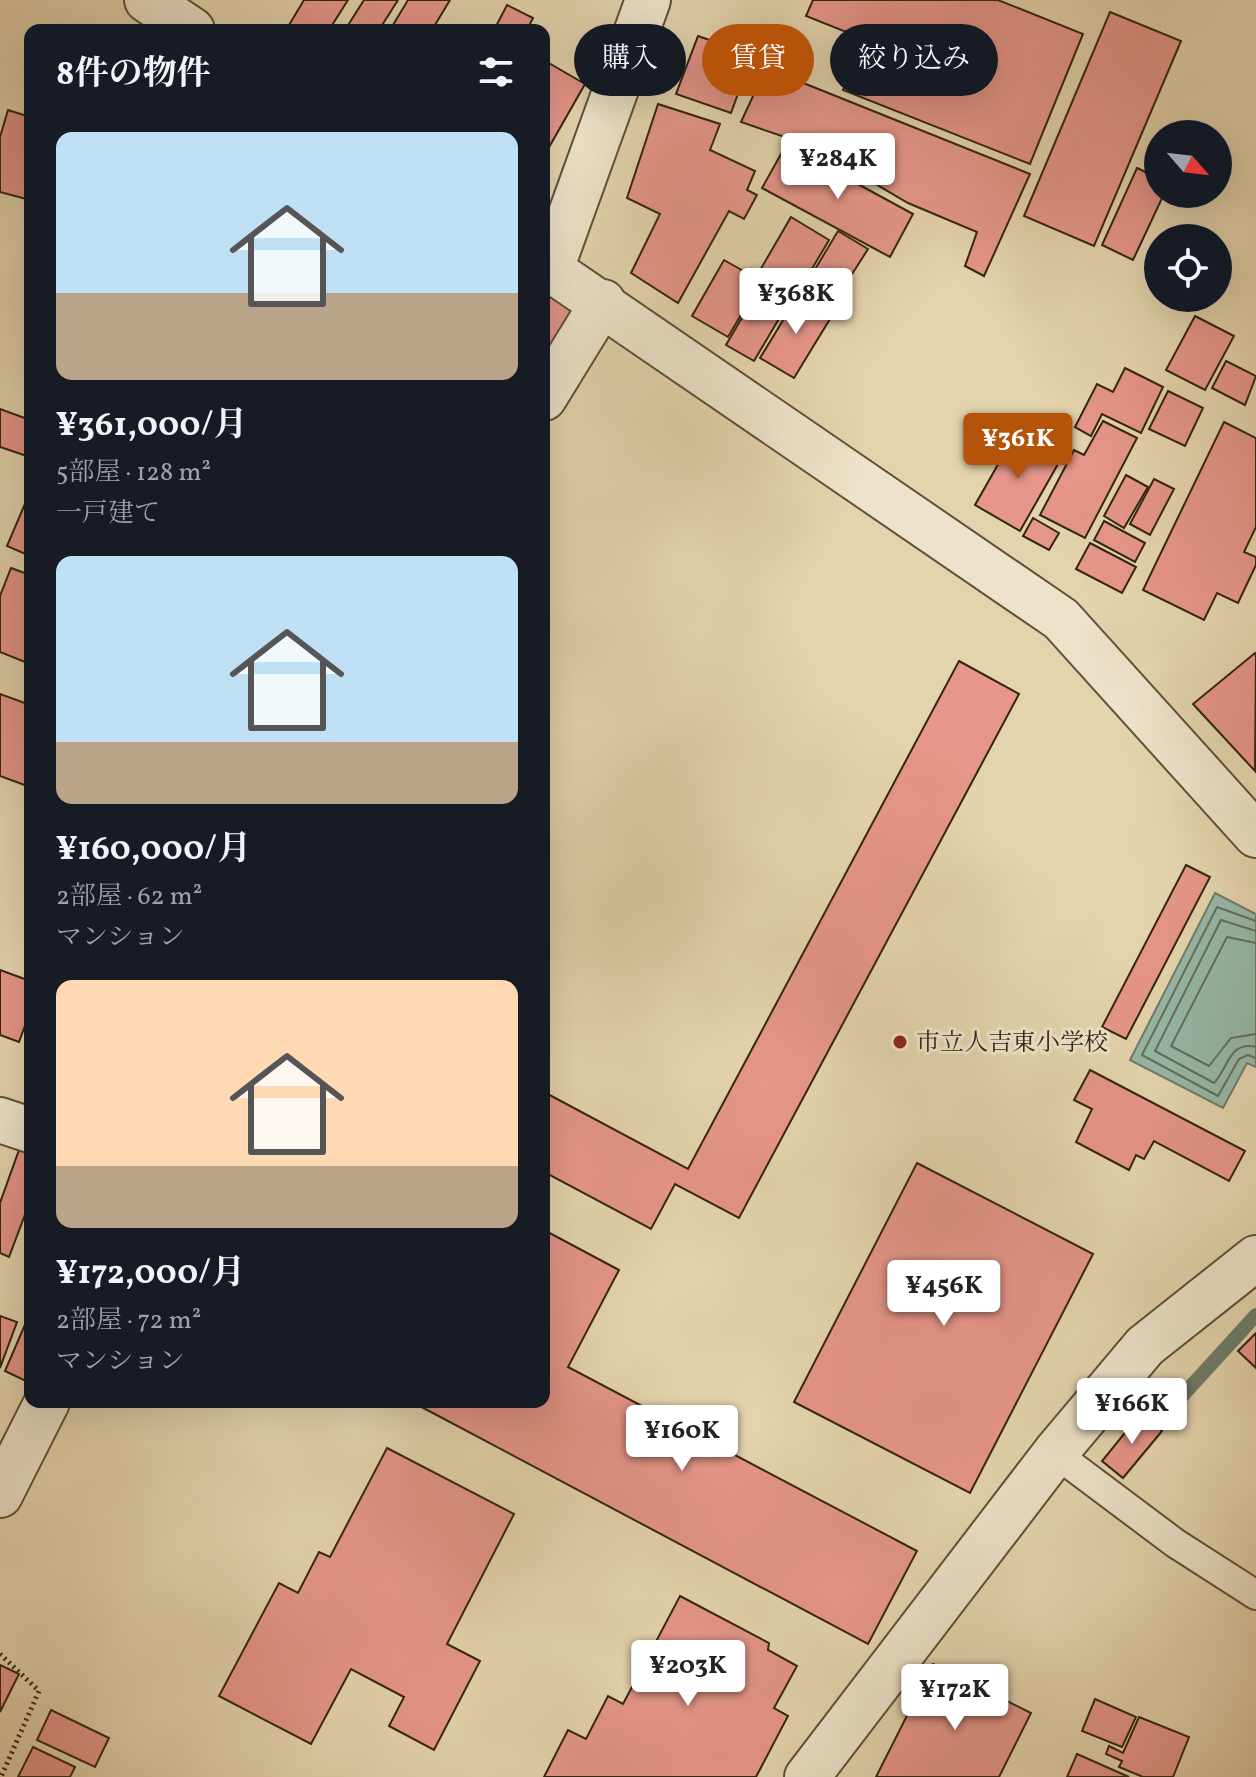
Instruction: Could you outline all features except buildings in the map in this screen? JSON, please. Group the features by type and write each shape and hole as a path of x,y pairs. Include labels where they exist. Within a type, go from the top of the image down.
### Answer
{"street":[{"path":"147,0 183,24"},
{"path":"550,262 648,0"},
{"path":"550,268 1061,619 1256,835"},
{"path":"550,388 603,302"},
{"path":"0,1120 24,1128"},
{"path":"807,1777 1055,1453 1145,1346 1256,1258"},
{"path":"0,1495 44,1408"}],"lane":[{"path":"1055,1453 1175,1543 1256,1595"}],"path":[{"path":"0,1654 39,1691 1,1777"}],"water":[{"path":"1215,893 1256,914 1256,1067 1247,1063 1223,1108 1130,1060"}],"waterway":[{"path":"1162,1418 1256,1315"}],"place":[{"name":"市立人吉東小学校","path":"900,1042"}]}
